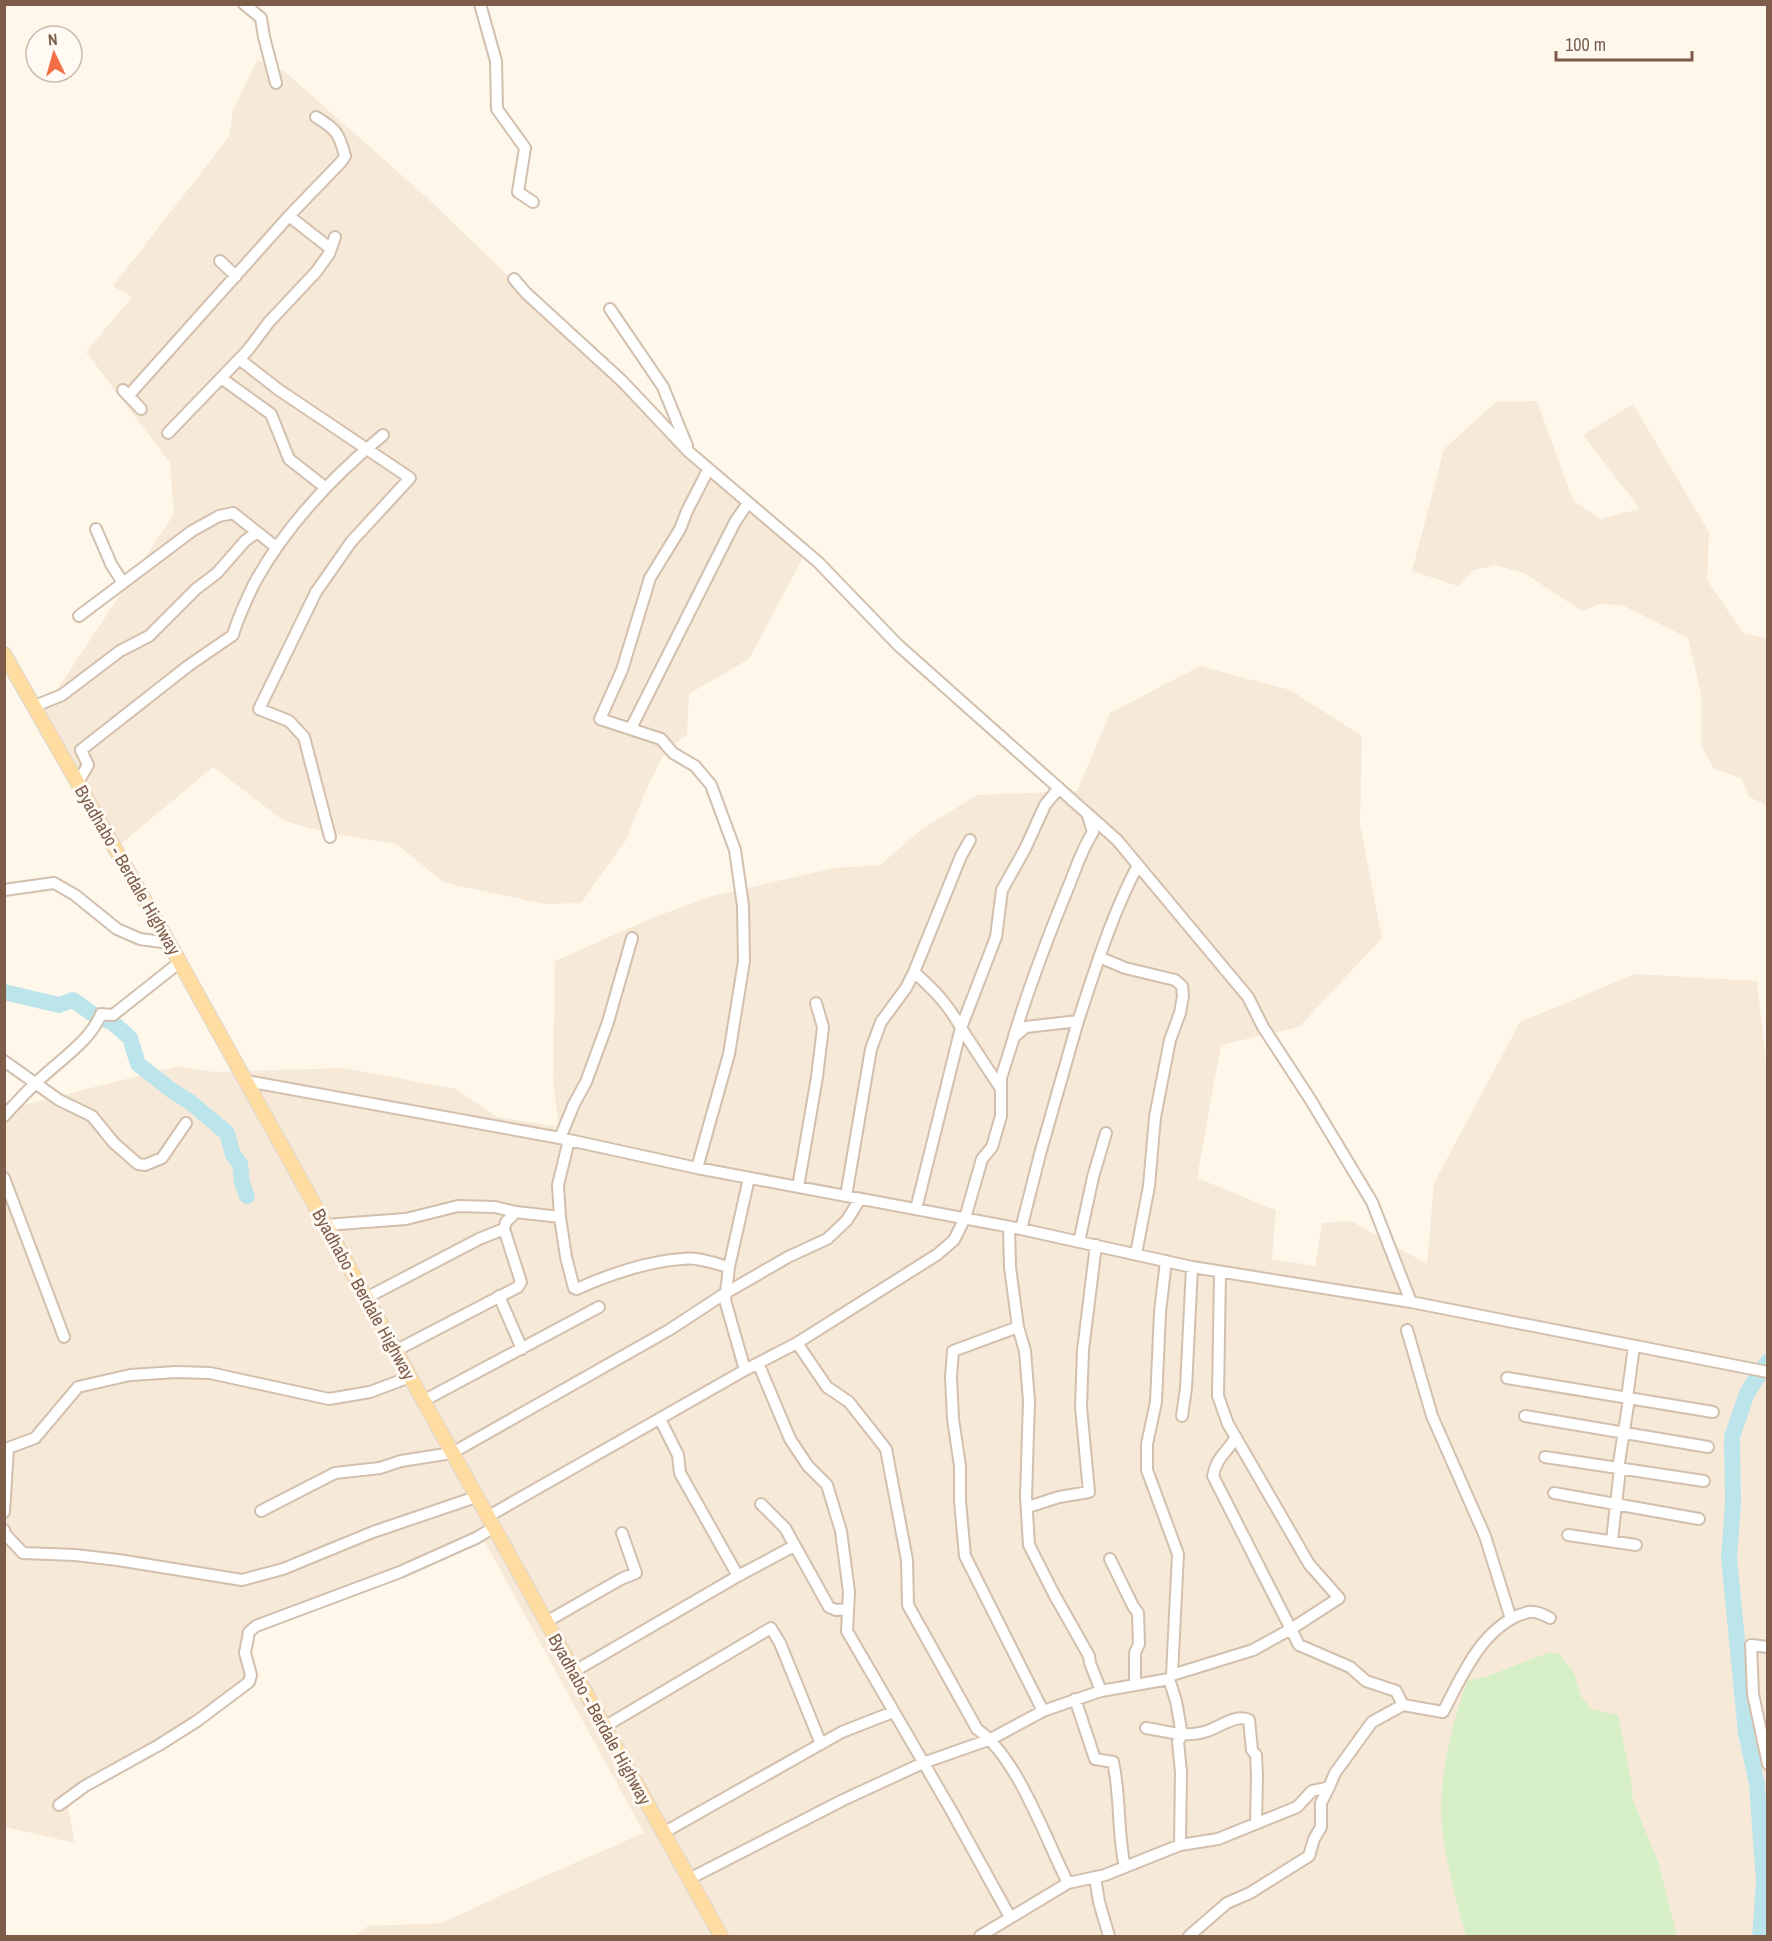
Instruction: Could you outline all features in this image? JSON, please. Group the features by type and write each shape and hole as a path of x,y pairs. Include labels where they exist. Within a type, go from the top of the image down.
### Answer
{"main road":[{"name":"Byadhabo - Berdale Highway","path":"4,654 180,962 721,1936"}],"street":[{"path":"244,4 261,18 276,83"},
{"path":"480,4 496,61 497,109 525,148 518,192 532,202"},
{"path":"141,410 126,393 345,156 340,136 333,127 316,117"},
{"path":"289,216 331,249"},
{"path":"168,433 248,350 269,322 316,272 331,249 335,237"},
{"path":"220,261 236,276"},
{"path":"514,279 526,293 622,381 708,470 818,562 898,645 1117,840 1248,997 1263,1027 1311,1099 1372,1202 1411,1302"},
{"path":"610,309 663,387 689,452"},
{"path":"239,359 279,390 410,478 351,542 316,591 259,709 289,721 304,737 330,837"},
{"path":"221,378 270,414 289,459 326,488"},
{"path":"78,782 88,765 81,750 188,666 233,635 237,618 267,561 294,522 326,488 383,435"},
{"path":"697,1168 729,1054 743,971 743,906 735,850 711,785 695,766 673,753 661,739 600,718 622,670 650,578 680,529 708,470"},
{"path":"631,728 735,522 748,503"},
{"path":"79,616 192,531 219,516 233,513 276,547"},
{"path":"96,530 111,564 123,583"},
{"path":"34,706 62,695 120,651 149,636 196,589 217,573 245,541 256,533"},
{"path":"916,1209 961,1028 996,937 1002,890 1025,849 1045,805 1059,788"},
{"path":"59,1805 85,1786 197,1721 249,1682 251,1675 245,1653 249,1632 256,1626 400,1572 476,1538 490,1523 660,1419 797,1343 938,1254 954,1240 965,1218 982,1159 992,1147 1000,1116 1001,1078 1028,993 1083,848 1093,832 1087,813"},
{"path":"846,1196 871,1049 881,1022 906,988 914,972 970,840"},
{"path":"1021,1229 1078,1021 1121,896 1138,865"},
{"path":"4,890 54,883 75,895 117,929 140,939 169,943"},
{"path":"632,938 608,1022 574,1104 565,1139 558,1185 566,1257 574,1288 577,1289 604,1276 683,1258 699,1259 729,1267"},
{"path":"1099,957 1125,968 1175,980 1182,986 1180,1013 1170,1040 1155,1117 1149,1186 1136,1254"},
{"path":"4,1116 36,1082 75,1047 99,1018 113,1015 180,962"},
{"path":"914,972 938,994 953,1013 1001,1089"},
{"path":"798,1187 817,1077 823,1026 816,1003"},
{"path":"1014,1037 1026,1028 1078,1021"},
{"path":"4,1061 65,1104 92,1116 114,1143 138,1164 145,1165 162,1158 186,1123"},
{"path":"246,1081 565,1139 697,1168 1021,1229 1192,1267 1411,1302 1767,1372"},
{"path":"1079,1242 1093,1177 1106,1134"},
{"path":"4,1178 64,1337"},
{"path":"746,1370 724,1294 749,1178"},
{"path":"261,1511 335,1473 380,1468 401,1461 452,1453 669,1330 724,1294 788,1257 827,1239 847,1220 860,1198"},
{"path":"325,1225 406,1218 458,1206 495,1207 560,1217"},
{"path":"395,1351 518,1287 521,1282 504,1229 506,1222 516,1212"},
{"path":"1009,1227 1010,1267 1018,1327 1025,1351 1029,1401 1026,1497 1029,1545 1089,1656 1101,1691"},
{"path":"366,1298 478,1239 504,1229"},
{"path":"1028,1507 1059,1497 1089,1492 1081,1407 1083,1350 1096,1245"},
{"path":"1166,1261 1160,1312 1156,1402 1148,1443 1147,1470 1178,1554 1171,1677 1182,1735 1178,1742 1181,1772 1180,1845"},
{"path":"1182,1416 1186,1388 1192,1267"},
{"path":"689,1879 813,1815 923,1763 991,1739 1043,1711 1101,1691 1171,1677 1253,1650 1339,1598 1309,1564 1228,1424 1218,1396 1220,1272"},
{"path":"499,1296 522,1349"},
{"path":"423,1401 599,1307"},
{"path":"1018,1327 952,1351 953,1419 960,1466 960,1501 965,1556 1043,1711"},
{"path":"1407,1330 1432,1416 1485,1536 1511,1619"},
{"path":"797,1343 827,1387 849,1402 886,1449 907,1560 908,1605 977,1730 991,1739 1007,1762 1030,1803 1068,1883"},
{"path":"1612,1540 1634,1346"},
{"path":"758,1364 790,1439 808,1466 827,1485 841,1531 849,1592 846,1631 1010,1917"},
{"path":"4,1512 8,1448 34,1438 78,1387 130,1376 176,1372 210,1373 329,1399 370,1392 410,1377"},
{"path":"1507,1378 1713,1412"},
{"path":"1525,1416 1708,1447"},
{"path":"660,1419 678,1455 680,1473 738,1576"},
{"path":"1236,1437 1230,1447 1215,1462 1213,1476 1299,1645 1350,1667 1366,1681 1396,1690 1403,1705"},
{"path":"1545,1457 1704,1481"},
{"path":"1554,1493 1699,1519"},
{"path":"4,1530 23,1553 75,1555 118,1560 242,1580 283,1569 373,1532 476,1497"},
{"path":"761,1504 785,1528 829,1607 836,1610 848,1609"},
{"path":"546,1622 621,1579 636,1573 622,1533"},
{"path":"1568,1535 1636,1545"},
{"path":"573,1672 794,1546"},
{"path":"1110,1559 1138,1613 1139,1644 1136,1653 1135,1685"},
{"path":"1189,1936 1227,1903 1250,1893 1309,1856 1314,1839 1322,1827 1322,1803 1335,1773 1372,1722 1403,1705 1443,1712 1463,1673 1487,1636 1511,1619 1530,1611 1550,1618"},
{"path":"604,1727 771,1628 780,1643 821,1744"},
{"path":"1767,1647 1751,1645 1753,1694 1767,1764"},
{"path":"1075,1699 1095,1759 1113,1762 1118,1788 1119,1833 1125,1868"},
{"path":"663,1833 842,1732 893,1712"},
{"path":"1146,1728 1189,1736 1238,1719 1249,1720 1252,1750 1256,1755 1256,1824"},
{"path":"980,1936 1068,1883 1125,1868 1180,1845 1218,1839 1297,1807 1312,1791 1329,1787"},
{"path":"1095,1877 1099,1902 1109,1936"}],"shaded area":[{"path":"257,60 285,72 423,194 626,389 809,546 749,659 689,694 687,735 666,750 645,792 626,840 581,903 544,904 445,883 396,844 328,833 284,821 213,767 115,849 42,712 174,514 170,463 86,352 132,297 113,286 229,137 233,110"},
{"path":"1537,401 1573,500 1600,519 1640,509 1583,435 1633,404 1709,532 1707,580 1743,633 1767,638 1767,805 1749,797 1741,778 1714,769 1701,745 1701,694 1688,638 1622,605 1599,604 1582,611 1524,573 1496,565 1474,570 1458,586 1412,571 1444,449 1496,402"},
{"path":"1200,666 1290,690 1362,736 1360,825 1382,938 1299,1027 1221,1045 1197,1178 1276,1210 1272,1259 1315,1266 1322,1223 1351,1221 1427,1264 1434,1183 1520,1022 1635,974 1757,981 1768,1078 1767,1936 354,1936 368,1926 442,1923 644,1833 485,1542 248,1633 246,1688 66,1798 75,1843 5,1827 4,1113 19,1106 179,1066 214,1072 344,1068 456,1089 497,1117 559,1127 553,1082 555,961 652,918 712,896 835,868 880,865 922,829 977,795 1077,791 1110,713"}],"green space":[{"path":"1550,1652 1559,1654 1574,1673 1581,1696 1591,1709 1618,1715 1633,1801 1658,1861 1677,1936 1466,1936 1449,1867 1441,1807 1444,1770 1456,1716 1467,1681 1488,1676"}],"waterway":[{"path":"4,992 59,1005 73,1000 97,1017 112,1022 130,1038 138,1064 190,1102 227,1133 233,1155 240,1164 242,1183 247,1196"},
{"path":"1760,1936 1764,1881 1757,1784 1746,1733 1729,1558 1733,1504 1732,1437 1747,1393 1768,1361"}]}
